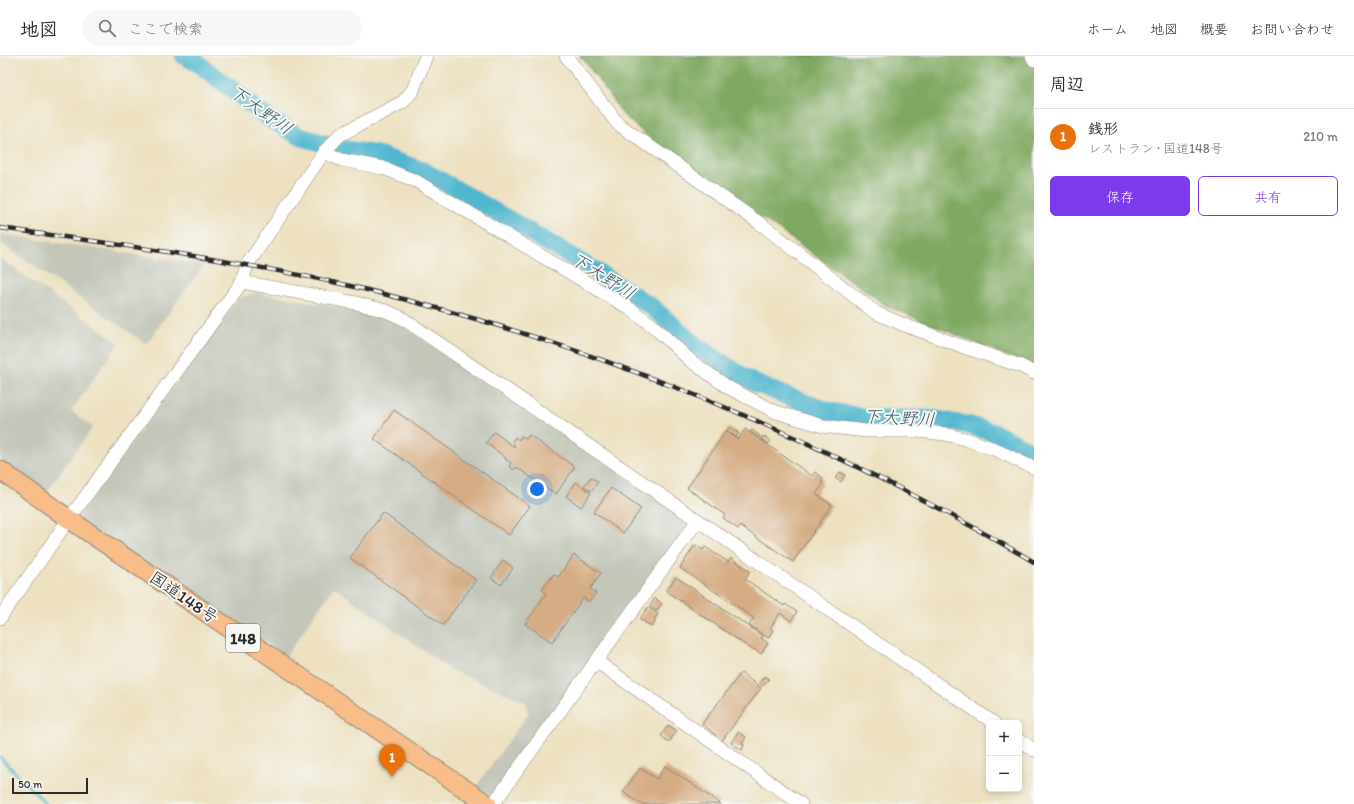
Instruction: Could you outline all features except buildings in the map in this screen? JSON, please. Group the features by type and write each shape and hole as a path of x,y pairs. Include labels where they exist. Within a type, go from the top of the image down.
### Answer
{"highway":[{"name":"国道148号","path":"0,470 69,519 487,804"}],"street":[{"path":"0,618 69,519 242,282 247,265 324,152 340,134 403,102 413,90 426,56"},
{"path":"566,56 618,124 765,227 876,313 964,347 1020,366 1034,373"},
{"path":"1032,56 1034,60"},
{"path":"324,152 342,160 383,168 416,182 629,308 653,326 691,361 729,388 776,412 823,426 866,431 918,431 945,434 994,449 1034,468"},
{"path":"242,282 356,303 386,311 402,318 990,720"},
{"path":"493,804 698,520"},
{"path":"596,661 801,804"},
{"path":"1022,742 1034,750"}],"shaded area":[{"path":"0,234 204,265 146,344 0,242"},
{"path":"0,258 119,343 71,411 93,427 46,493 0,461"},
{"path":"256,292 384,316 407,329 691,521 494,800 475,788 528,714 526,702 451,670 334,587 286,656 76,519 238,299"}],"green space":[{"path":"579,56 1034,56 1034,367 887,306 657,144 624,116 584,60"}],"waterway":[{"name":"下大野川","path":"184,56 199,64 271,120 301,137 337,148 379,155 424,171 474,199 593,269 652,307 695,345 752,382 828,411 870,418 935,419 968,425 995,433 1034,453"},
{"path":"0,757 46,804"}],"railway":[{"path":"0,228 172,253 300,275 360,288 432,307 486,322 558,345 629,370 768,426 903,490 1034,562"}],"place":[{"name":"銭形","path":"392,777"}]}
